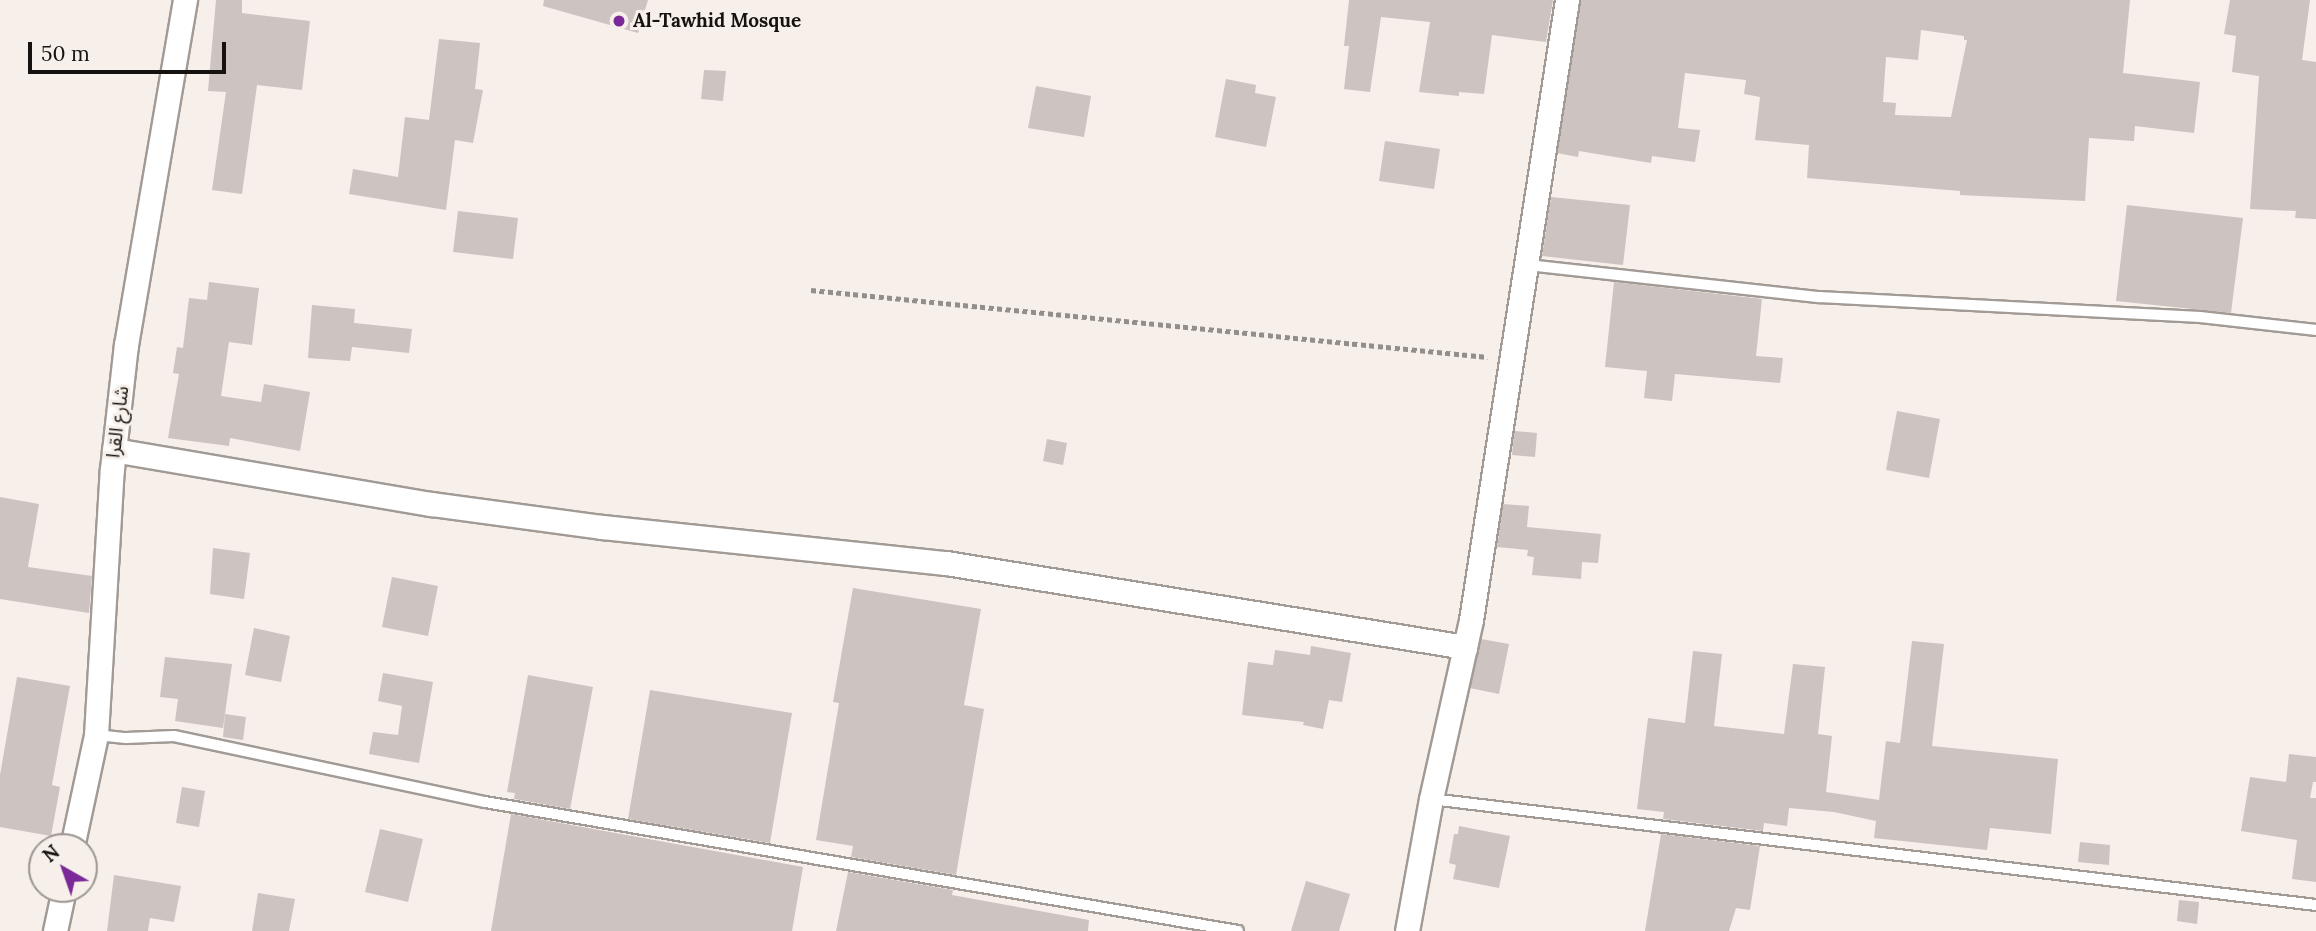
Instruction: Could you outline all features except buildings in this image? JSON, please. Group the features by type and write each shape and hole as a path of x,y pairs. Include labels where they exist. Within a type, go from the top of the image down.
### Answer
{"street":[{"name":"شارع القرا","path":"75,833 96,735 114,450 126,345 185,0"},
{"path":"1407,931 1431,799 1465,647 1528,265 1567,0"},
{"path":"114,450 471,509 602,527 946,564 1465,647"},
{"path":"55,931 61,903"}],"lane":[{"path":"1528,265 1819,297 2200,317 2316,330"},
{"path":"96,735 126,738 174,736 485,802 1238,931"},
{"path":"1431,799 2316,905"}],"path":[{"path":"811,290 1513,360"}],"place":[{"name":"Al-Tawhid Mosque","path":"619,21"}]}
